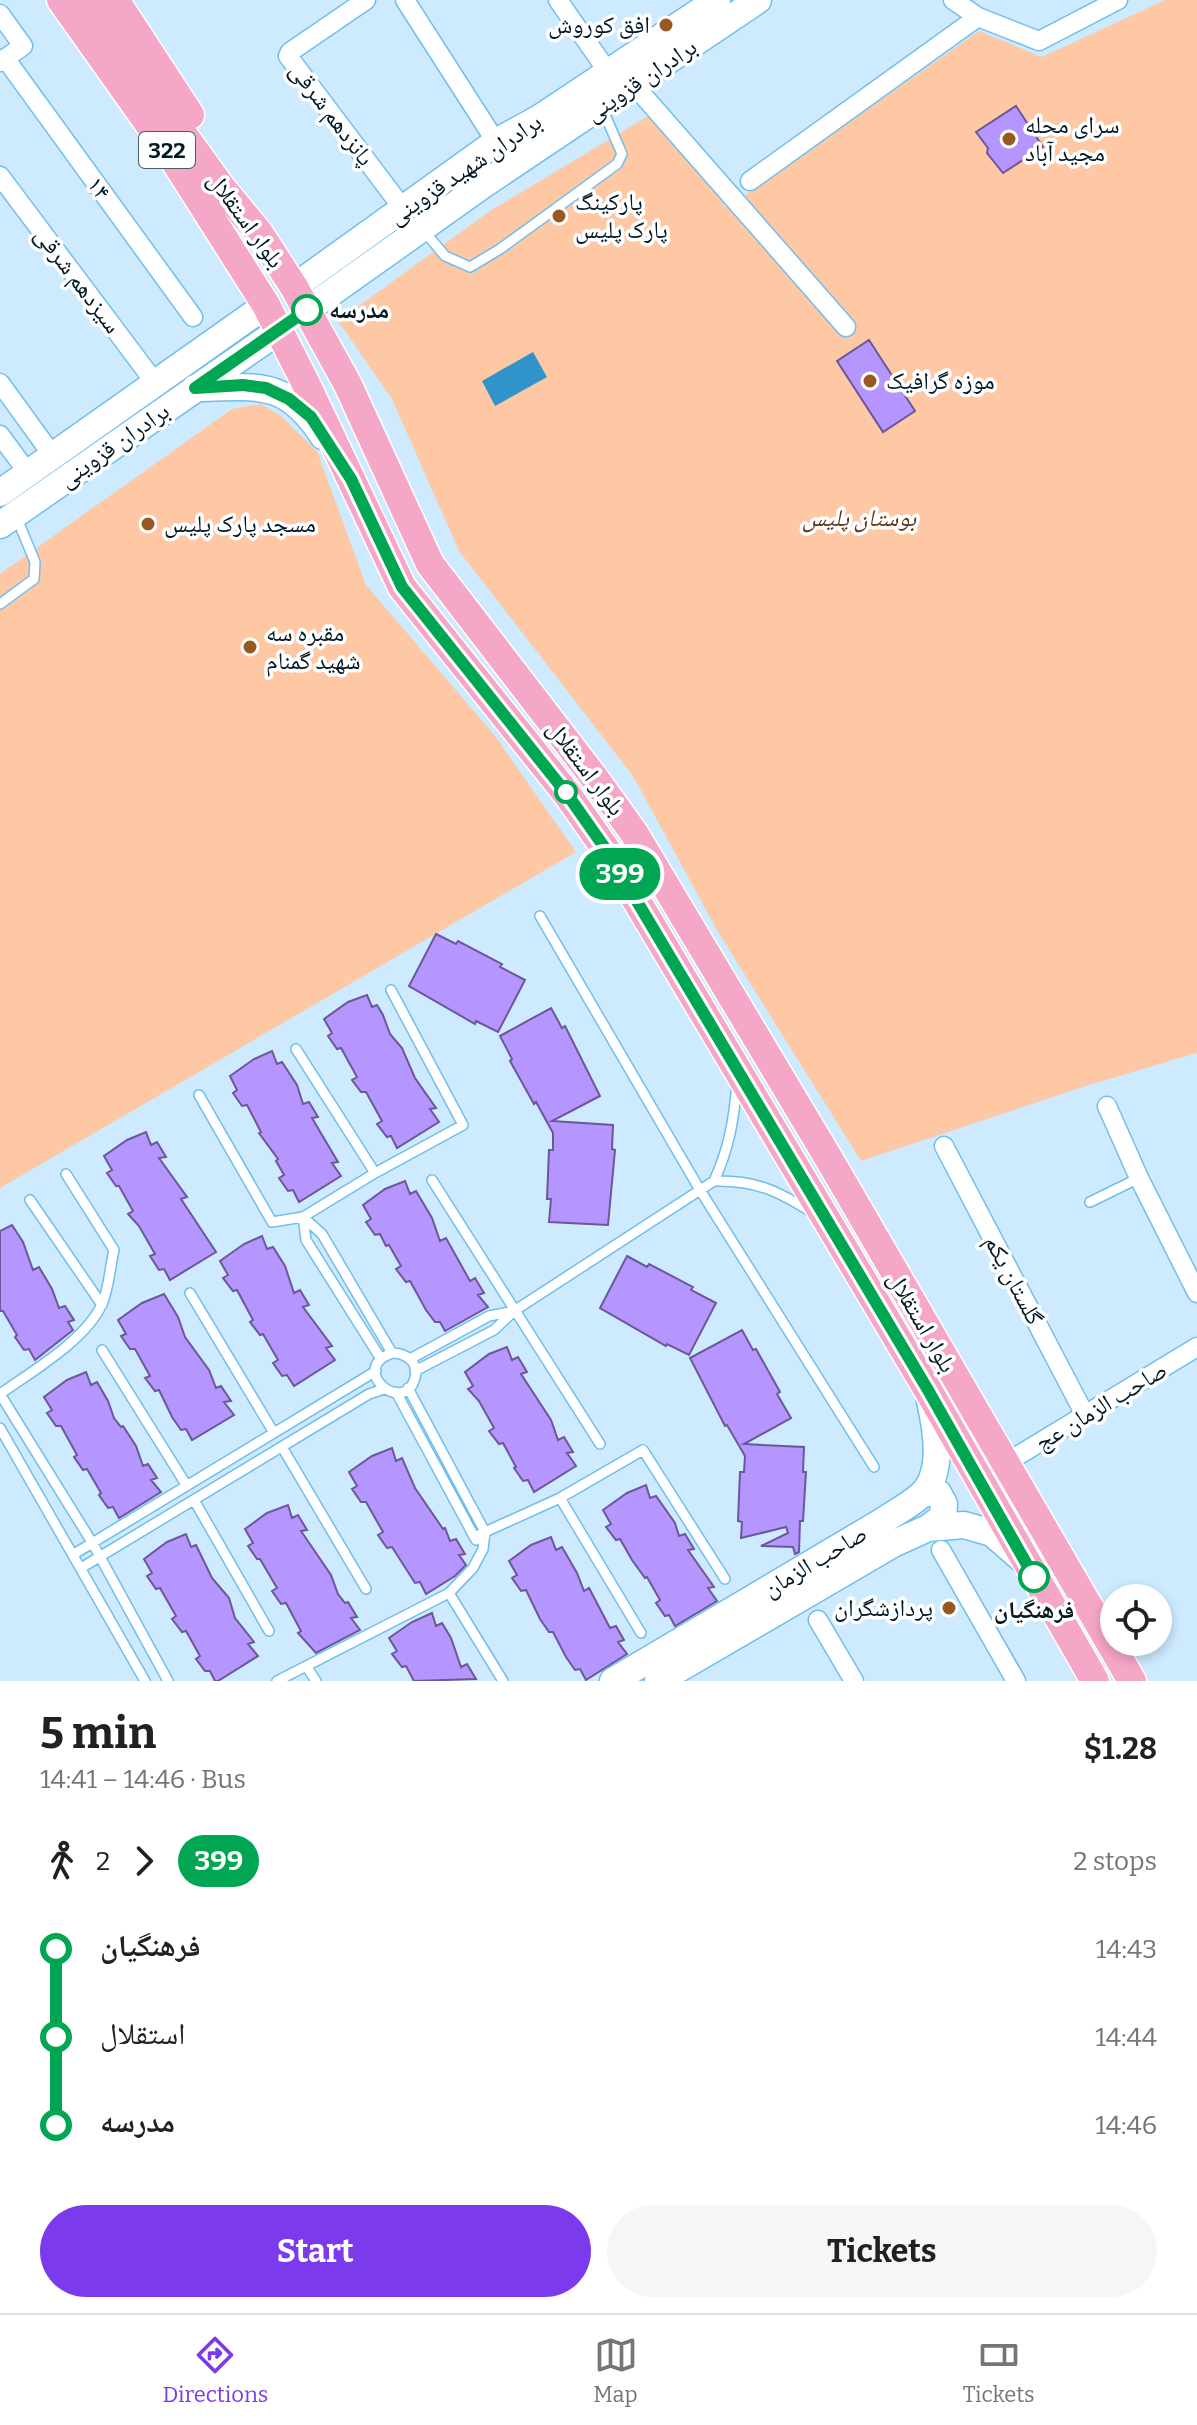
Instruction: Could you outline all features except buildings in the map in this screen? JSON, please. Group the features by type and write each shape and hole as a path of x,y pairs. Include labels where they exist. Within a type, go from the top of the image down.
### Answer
{"main road":[{"path":"44,0 159,163 199,198"},
{"name":"بلوار استقلال","path":"61,0 199,198 266,305 402,587 586,821 928,1390 1095,1681"},
{"name":"بلوار استقلال","path":"86,0 221,187 259,233 300,298 348,385 430,564 634,833 829,1159 1132,1681"},
{"path":"115,0 174,89 259,233"},
{"name":"برادران قزوینی","path":"483,185 758,0"},
{"name":"برادران شهید قزوینی","path":"300,298 413,219 496,142 538,119 708,2"},
{"name":"برادران شهید قزوینی","path":"413,219 483,185"},
{"path":"0,493 266,305 300,298"},
{"name":"برادران قزوینی","path":"8,520 280,330 300,298"},
{"path":"195,388 243,385 266,388 289,399 311,417 351,479"},
{"path":"928,1390 937,1436 934,1470 924,1493 938,1493 944,1504 943,1517 934,1539"},
{"name":"صاحب الزمان","path":"613,1681 883,1521 924,1493"},
{"name":"صاحب الزمان","path":"658,1681 893,1544 934,1539 964,1525 992,1533 1025,1561"}],"street":[{"name":"پانزدهم شرقی","path":"366,0 288,56 413,219"},
{"path":"405,0 496,142"},
{"path":"558,0 608,72"},
{"path":"953,0 978,17 1039,41 1118,0"},
{"path":"0,14 23,46 2,60"},
{"path":"750,181 978,17"},
{"name":"۱۴","path":"2,60 193,317"},
{"path":"634,85 846,327"},
{"name":"سیزدهم شرقی","path":"0,176 156,384"},
{"path":"0,383 53,456"},
{"path":"0,435 28,473"},
{"path":"1107,1106 1197,1293"},
{"name":"گلستان یکم","path":"944,1146 1085,1415"},
{"name":"صاحب الزمان عج","path":"1004,1464 1197,1347"},
{"path":"934,1539 1016,1681"},
{"path":"818,1620 854,1681"}],"lane":[{"path":"413,219 445,256 470,267 500,249 617,164 622,154 601,107"},
{"path":"0,604 34,579 35,562 8,520"},
{"path":"540,916 700,1190 874,1467"},
{"path":"199,1095 272,1222 303,1217 463,1125 391,990"},
{"path":"296,1049 375,1173"},
{"path":"415,1371 494,1330 514,1311 714,1181 725,1158 734,1126 738,1072"},
{"path":"66,1174 114,1250 102,1305 78,1336 61,1351 0,1394 101,1557 168,1681"},
{"path":"1090,1202 1139,1178"},
{"path":"432,1180 600,1444"},
{"path":"714,1181 743,1181 763,1186 829,1223"},
{"path":"30,1200 102,1305"},
{"path":"303,1217 322,1234 392,1353"},
{"path":"303,1217 306,1240 381,1359"},
{"path":"190,1293 274,1433"},
{"path":"410,1359 489,1316 514,1311"},
{"path":"102,1350 187,1486"},
{"path":"392,1353 410,1359 415,1371 408,1388 396,1392 379,1384 376,1371 381,1359 392,1353"},
{"path":"74,1554 376,1371"},
{"path":"277,1681 449,1593 473,1568 483,1549 485,1532 408,1388"},
{"path":"81,1568 369,1394 384,1389"},
{"path":"396,1392 483,1549"},
{"path":"0,1428 145,1681"},
{"path":"282,1447 366,1589"},
{"path":"474,1537 560,1498 643,1450 725,1579"},
{"path":"560,1498 641,1633"},
{"path":"194,1500 269,1631"},
{"path":"449,1593 503,1681"},
{"path":"306,1666 316,1681"}],"green space":[{"name":"بوستان پلیس","path":"1165,0 1197,0 1197,1053 1092,1084 861,1161 717,930 633,776 459,551 392,399 338,321 490,211 650,115 727,208 979,31 1042,57"},
{"path":"261,404 281,416 317,451 366,585 495,736 576,852 0,1188 0,574 232,409"}],"water":[{"path":"533,352 547,377 495,406 482,381"}],"bus line":[{"name":"399","path":"307,310 195,388 243,385 266,388 289,399 311,417 351,479 402,587 567,794 607,851 928,1390 1034,1577"}],"place":[{"name":"افق کوروش","path":"666,25"},
{"name":"سرای محله مجید آباد","path":"1009,139"},
{"name":"پارکینگ پارک پلیس","path":"559,216"},
{"name":"مدرسه","path":"307,310"},
{"name":"موزه گرافیک","path":"870,381"},
{"name":"مسجد پارک پلیس","path":"148,524"},
{"name":"مقبره سه شهید گمنام","path":"250,647"},
{"name":"فرهنگیان","path":"1034,1577"},
{"name":"پردازشگران","path":"949,1608"}]}
